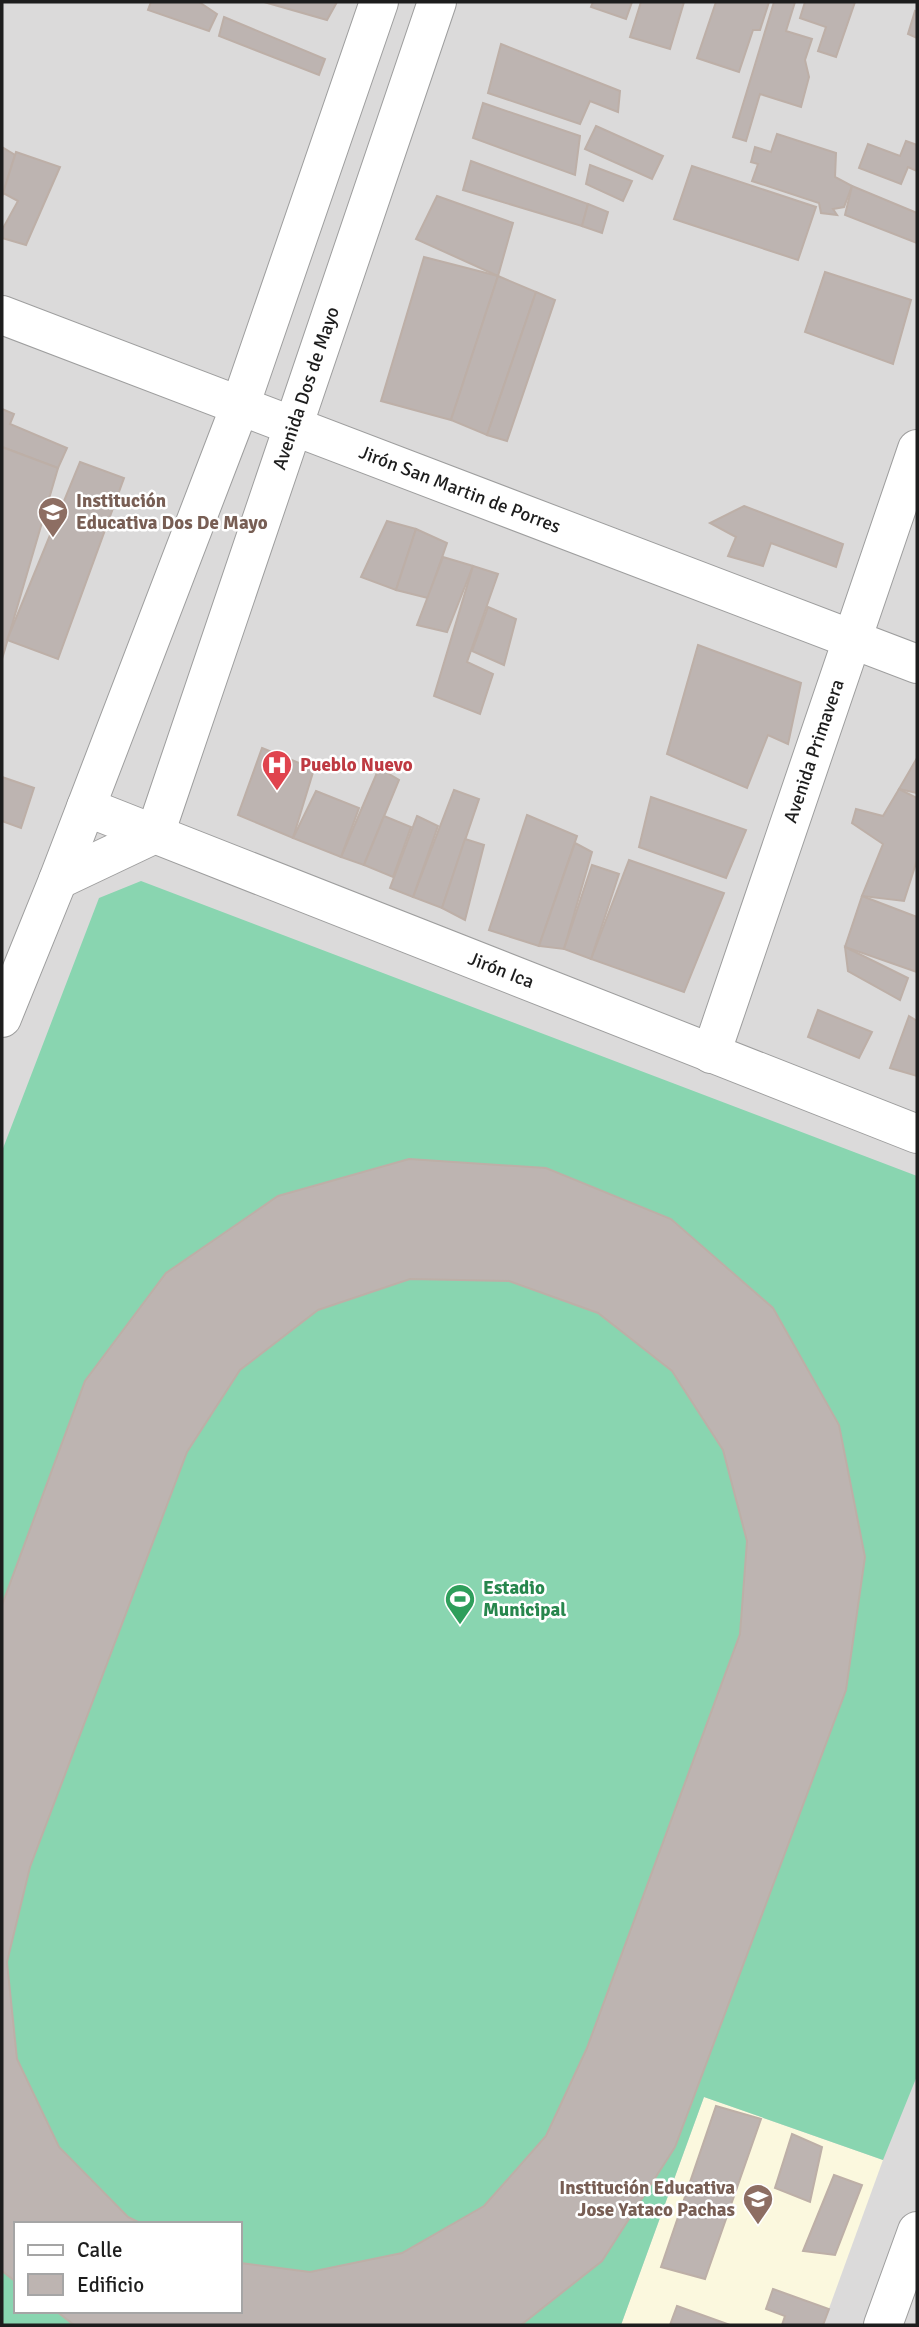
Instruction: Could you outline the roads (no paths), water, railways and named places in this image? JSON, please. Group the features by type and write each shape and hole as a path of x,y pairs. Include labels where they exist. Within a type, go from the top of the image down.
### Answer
{"street":[{"path":"2,1015 58,880 240,406 379,2"},
{"name":"Avenida Dos de Mayo","path":"155,834 437,2"},
{"name":"Jirón San Martin de Porres","path":"2,315 917,664"},
{"name":"Avenida Primavera","path":"711,1054 917,449"},
{"name":"Jirón Ica","path":"86,807 917,1134"},
{"path":"58,880 155,834"},
{"path":"883,2325 917,2231"}],"place":[{"name":"Institución Educativa Dos De Mayo","path":"53,539"},
{"name":"Pueblo Nuevo","path":"277,792"},
{"name":"Estadio Municipal","path":"460,1626"},
{"name":"Institución Educativa Jose Yataco Pachas","path":"758,2226"}]}
